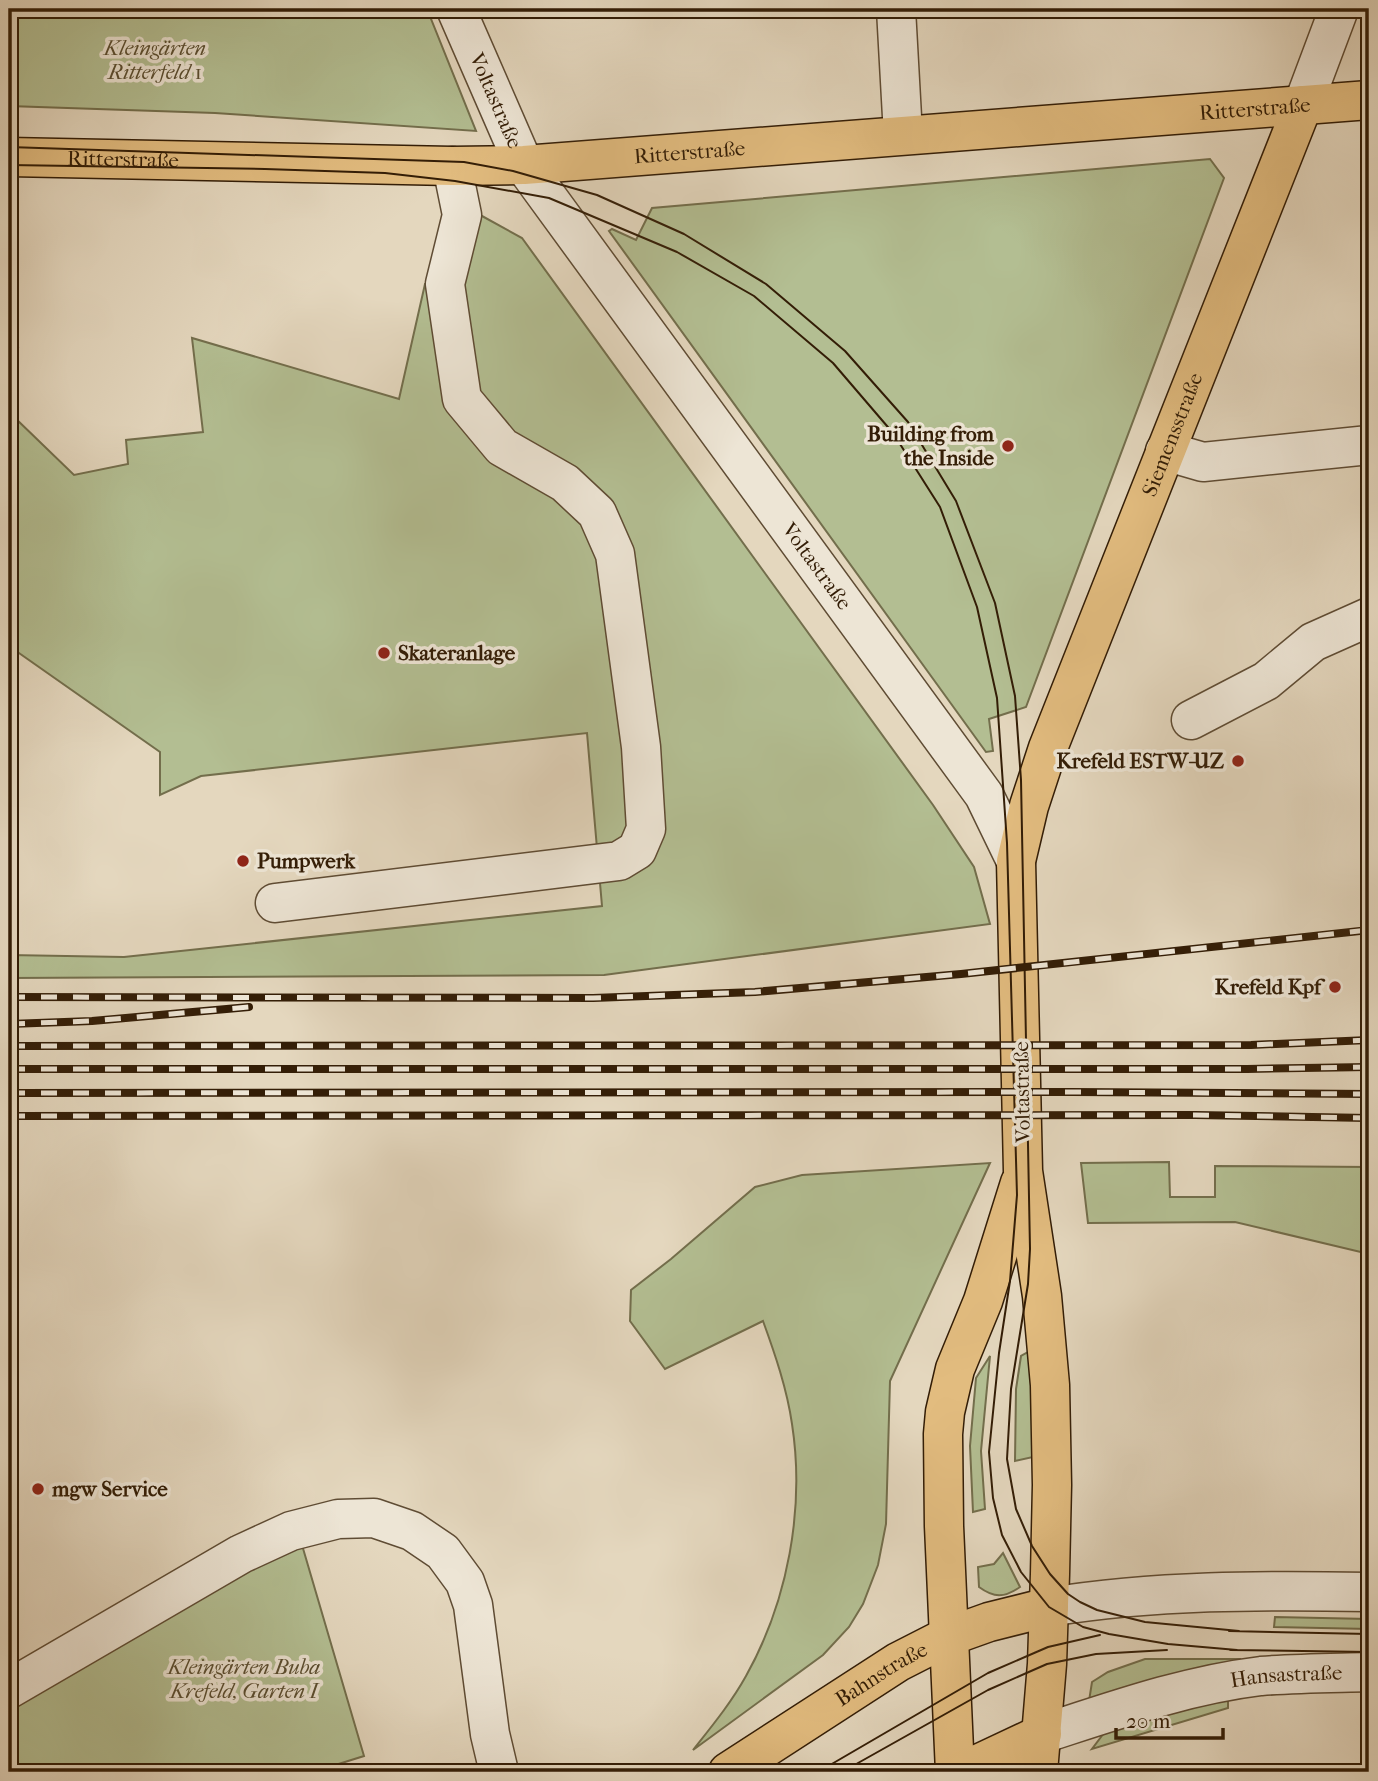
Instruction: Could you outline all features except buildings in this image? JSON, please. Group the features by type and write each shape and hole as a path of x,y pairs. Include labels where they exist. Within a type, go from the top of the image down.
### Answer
{"main road":[{"name":"Ritterstraße","path":"9,158 453,166 524,164 1369,100"},
{"name":"Siemensstraße","path":"1016,861 1029,806 1048,748 1303,104"},
{"name":"Voltastraße","path":"1016,861 1023,1171 1042,1296 1050,1385 1052,1493 1049,1607 1038,1772"},
{"name":"Voltastraße","path":"955,1772 947,1637 943,1434 945,1412 955,1369 998,1257 1023,1171"},
{"name":"Bahnstraße","path":"728,1772 898,1662 947,1637 989,1622 1049,1607"},
{"path":"961,1772 1042,1734"}],"street":[{"name":"Voltastraße","path":"456,9 524,164 984,794 1016,861"},
{"path":"896,9 903,135"},
{"name":"Siemensstraße","path":"1303,104 1339,9"},
{"path":"275,904 619,861 637,850 646,829 641,747 615,554 597,513 565,483 502,447 461,399 445,284 462,215 453,166"},
{"path":"1165,451 1203,462 1369,445"},
{"path":"1191,720 1266,681 1313,642 1369,617"},
{"path":"9,1689 241,1554 291,1531 338,1519 374,1518 412,1531 443,1552 465,1582 473,1605 490,1734 499,1772"},
{"path":"1049,1607 1152,1593 1265,1590 1369,1592"},
{"name":"Hansastraße","path":"1042,1734 1151,1699 1261,1676 1369,1672"}],"green space":[{"name":"Kleingärten Ritterfeld 1","path":"9,9 427,9 476,131 215,113 9,106"},
{"path":"1210,159 1224,178 1026,707 989,719 993,751 986,752 609,231 612,229 636,240 652,208"},
{"path":"482,216 522,238 933,805 974,867 990,924 604,975 9,978 9,955 124,957 602,906 587,733 201,776 160,795 160,752 9,646 9,346 18,348 12,372 12,415 74,475 128,464 126,440 203,432 192,338 399,399 425,284 445,284 469,225"},
{"path":"1169,1162 1170,1197 1215,1197 1215,1166 1369,1167 1369,1254 1235,1222 1088,1223 1081,1163"},
{"path":"990,1163 890,1381 886,1524 878,1565 863,1604 849,1627 823,1655 693,1750 728,1705 746,1676 773,1617 790,1553 794,1521 796,1488 792,1424 784,1385 763,1321 665,1369 630,1321 631,1290 755,1187 802,1175"},
{"path":"1030,1351 1033,1457 1015,1461 1016,1389 1021,1356"},
{"path":"990,1356 981,1451 985,1509 973,1512 970,1446 976,1378"},
{"name":"Kleingärten Buba Krefeld, Garten I","path":"302,1545 364,1756 313,1772 9,1772 9,1707 244,1571"},
{"path":"1003,1553 1020,1587 1004,1595 994,1595 979,1587 978,1567 994,1564"},
{"path":"1275,1617 1369,1619 1369,1629 1274,1627"},
{"path":"1145,1659 1240,1659 1237,1671 1089,1701 1092,1682 1108,1672"},
{"path":"1228,1696 1228,1708 1092,1749 1104,1733"}],"tram line":[{"path":"9,147 464,162 513,171 597,195 684,234 766,284 845,351 908,422 956,501 995,603 1015,696 1021,780 1030,1249 1028,1284 1011,1389 1007,1459 1016,1509 1032,1546 1050,1574 1068,1594 1080,1602 1097,1610 1145,1622 1239,1631"},
{"path":"9,165 385,173 455,181 549,198 677,252 754,296 833,363 893,433 940,507 977,607 997,698 1007,843 1017,1195 1010,1281 999,1353 989,1452 993,1498 1002,1535 1021,1572 1049,1607 1083,1627 1168,1644 1237,1650"},
{"path":"1229,1631 1369,1634"},
{"path":"818,1772 988,1673 1048,1647 1100,1635"},
{"path":"842,1772 988,1690 1047,1664 1096,1654 1167,1650"},
{"path":"1230,1650 1369,1652"}],"railway":[{"path":"9,997 593,998 755,992 961,974 1369,930"},
{"path":"9,1024 92,1021 249,1007"},
{"path":"9,1046 1251,1045 1369,1040"},
{"path":"9,1069 1369,1067"},
{"path":"9,1093 1369,1094"},
{"path":"9,1116 1195,1115 1369,1118"}],"place":[{"name":"Building from the Inside","path":"1008,446"},
{"name":"Skateranlage","path":"384,653"},
{"name":"Krefeld ESTW-UZ","path":"1238,761"},
{"name":"Pumpwerk","path":"243,861"},
{"name":"Krefeld Kpf","path":"1335,987"},
{"name":"mgw Service","path":"38,1489"}]}
